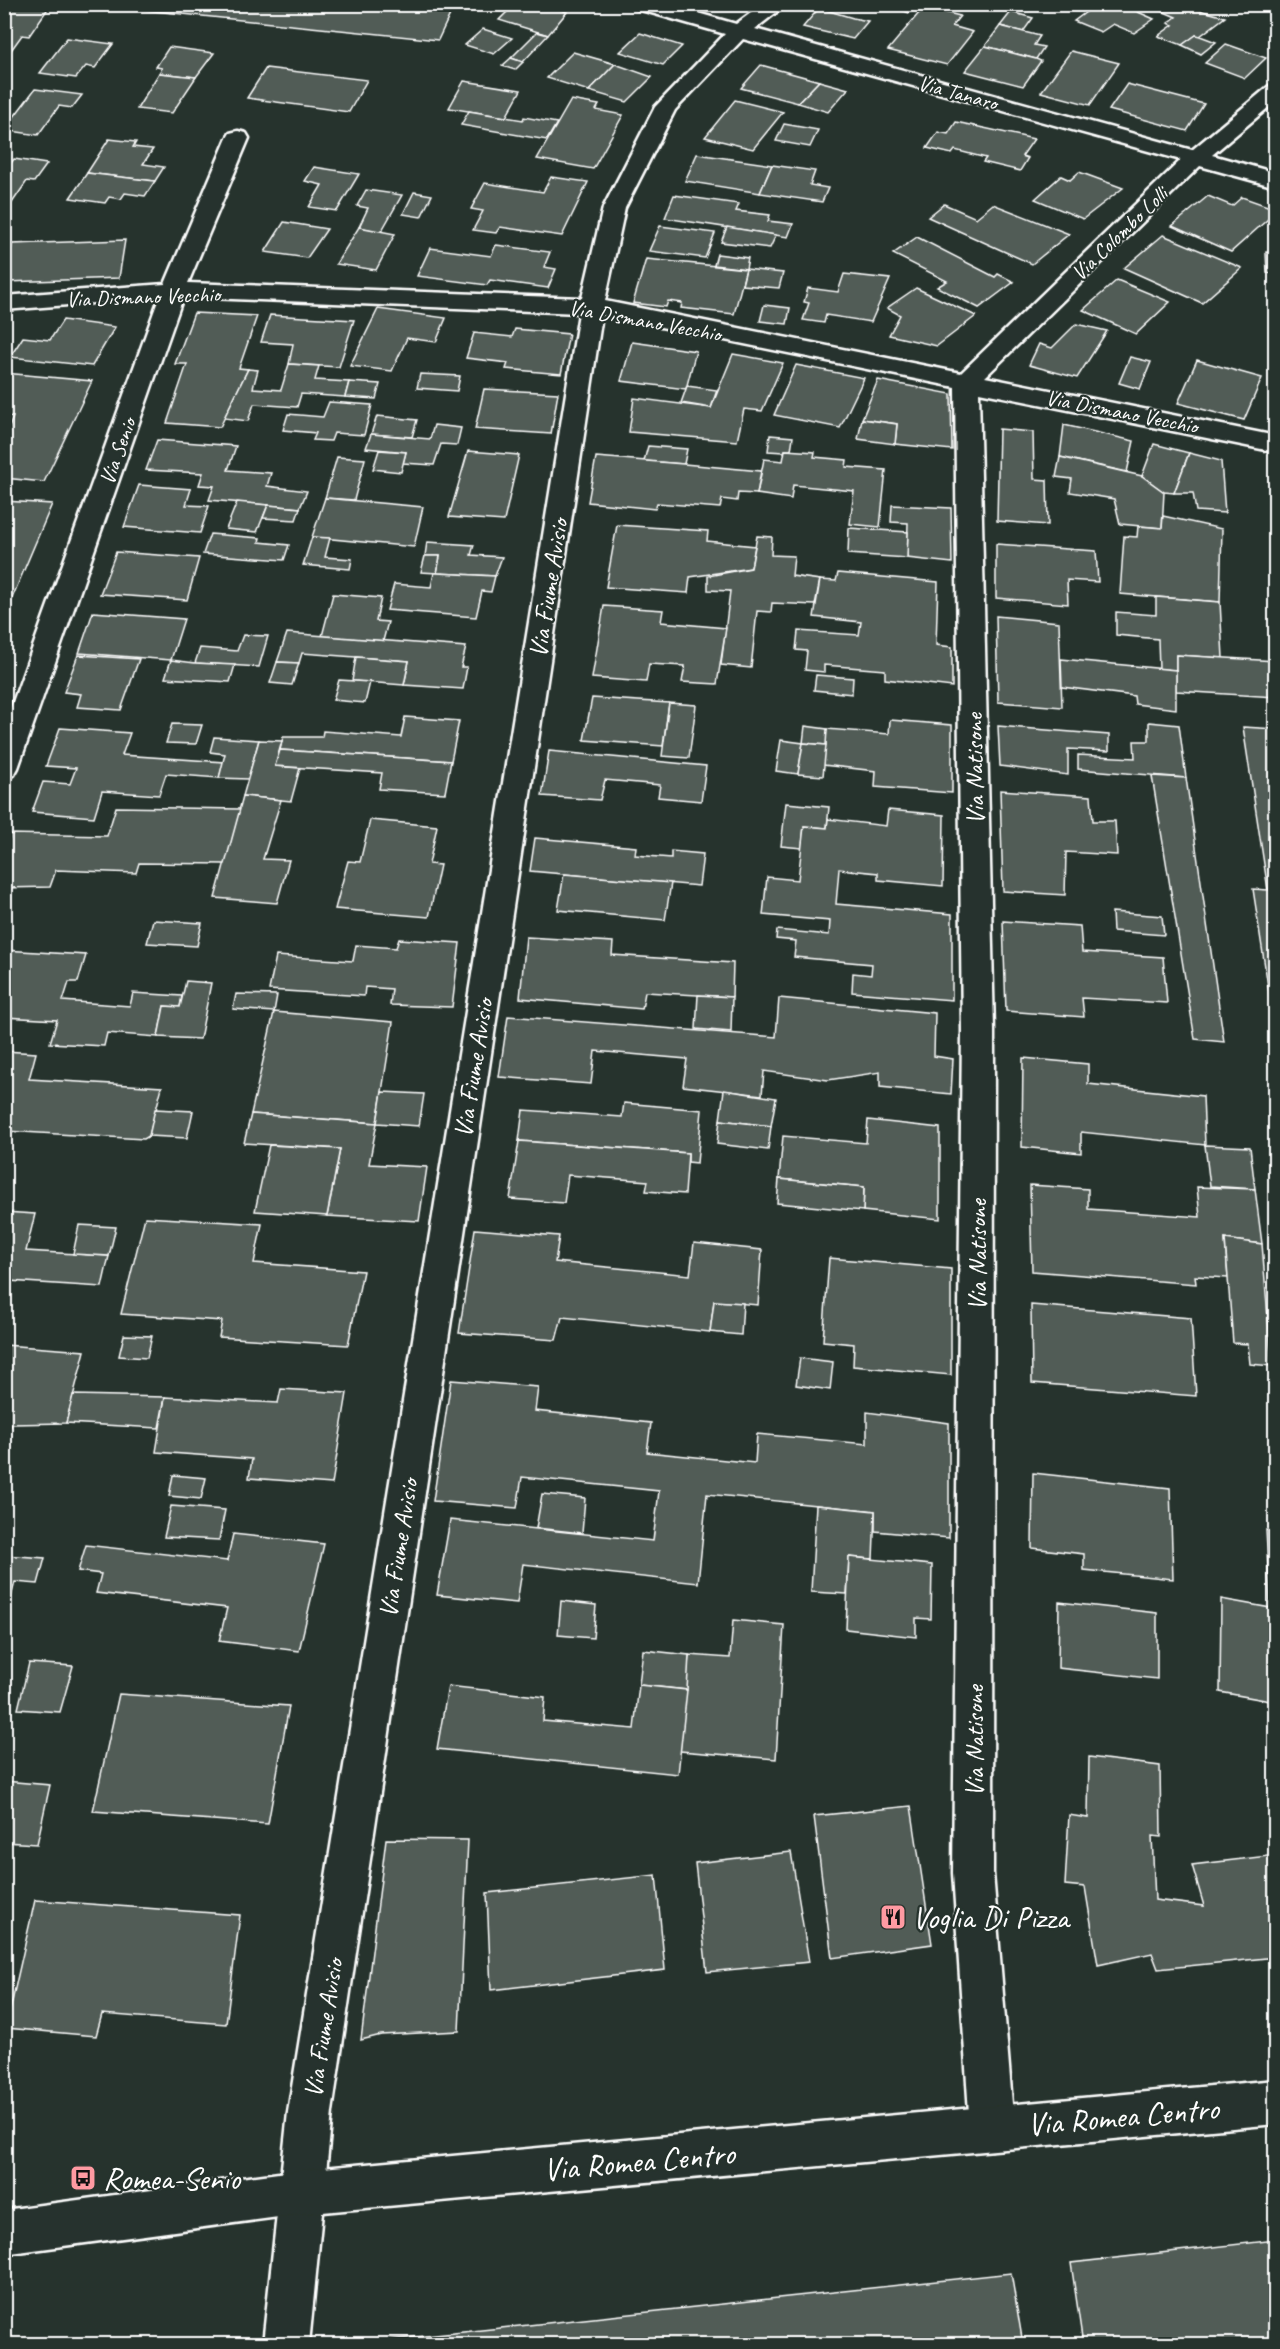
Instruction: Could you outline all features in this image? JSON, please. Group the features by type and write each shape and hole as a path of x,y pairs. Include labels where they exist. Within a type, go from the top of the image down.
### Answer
{"street":[{"name":"Via Tanaro","path":"641,4 1275,180"},
{"name":"Via Fiume Avisio","path":"286,2344 309,2112 592,306 614,208 666,107 738,32 777,4"},
{"name":"Via Colombo Lolli","path":"967,381 1196,158 1275,90"},
{"name":"Via Senio","path":"4,768 174,290 238,138"},
{"name":"Via Dismano Vecchio","path":"4,303 174,290 592,306 1275,444"},
{"name":"Via Natisone","path":"967,381 978,1031 973,1873 992,2128"},
{"name":"Via Romea Centro","path":"4,2232 301,2192 1275,2102"}],"building":[{"path":"4,4 51,4 29,36 22,35 4,60"},
{"path":"85,4 437,4 454,6 438,40"},
{"path":"505,4 543,4 567,12 548,35 499,20 508,11 502,8"},
{"path":"886,4 918,4 919,5 909,13"},
{"path":"1097,4 1120,4 1154,19 1134,33 1113,24 1101,32 1074,21"},
{"path":"1152,4 1177,4 1225,17 1200,36 1196,35 1182,45 1158,36 1173,25 1168,23 1176,17 1150,6"},
{"path":"924,7 960,16 952,26 973,32 947,65 888,50"},
{"path":"819,8 868,21 853,39 803,27"},
{"path":"1011,12 1033,18 1023,32 1000,26"},
{"path":"1000,26 1040,36 1034,45 1044,47 1036,59 985,46"},
{"path":"483,29 512,38 494,54 465,45"},
{"path":"537,32 548,35 523,62 511,58"},
{"path":"640,33 682,46 663,65 620,52"},
{"path":"1196,35 1216,42 1201,54 1182,45"},
{"path":"67,38 113,44 95,68 86,66 76,78 40,73"},
{"path":"1226,44 1266,58 1245,78 1205,63"},
{"path":"985,46 1041,61 1023,86 965,71"},
{"path":"169,47 214,53 196,77 159,73 162,68 156,67"},
{"path":"1071,51 1119,63 1090,105 1041,92"},
{"path":"573,52 615,64 589,91 547,78"},
{"path":"511,58 523,62 515,70 502,66"},
{"path":"615,64 652,77 627,102 589,91"},
{"path":"761,65 819,81 798,103 741,88"},
{"path":"266,68 367,80 349,112 247,98"},
{"path":"159,73 196,77 172,113 137,109"},
{"path":"464,81 521,90 506,117 449,108"},
{"path":"819,81 848,89 828,112 798,103"},
{"path":"1127,84 1204,104 1187,131 1109,110"},
{"path":"35,89 82,95 72,108 59,106 38,135 4,130"},
{"path":"571,100 599,105 596,110 623,115 593,169 537,159"},
{"path":"735,100 783,112 753,149 705,137"},
{"path":"469,111 557,123 547,140 461,125"},
{"path":"956,122 1034,139 1022,156 1028,158 1020,171 983,162 986,158 955,150 952,154 927,148 938,132 948,134"},
{"path":"784,124 818,130 810,147 776,141"},
{"path":"109,139 136,142 133,147 153,149 143,164 164,167 155,181 87,173"},
{"path":"697,154 772,165 760,193 685,181"},
{"path":"14,159 47,164 34,182 27,181 12,203 4,202 4,162 11,163"},
{"path":"772,165 815,171 810,185 828,188 822,202 760,193"},
{"path":"314,167 359,174 337,211 309,207 322,185 305,181"},
{"path":"1079,172 1123,188 1083,219 1035,199 1061,176 1070,180"},
{"path":"87,173 155,181 145,196 125,193 121,199 109,197 105,203 70,198"},
{"path":"551,177 588,182 562,236 500,227 496,233 473,230 483,211 471,209 485,183 543,192"},
{"path":"366,190 402,195 381,232 359,227 368,208 357,206"},
{"path":"414,192 432,195 421,217 403,214"},
{"path":"674,195 739,204 736,211 770,215 768,221 793,224 788,237 665,218"},
{"path":"1208,196 1232,206 1242,197 1276,209 1276,212 1231,252 1172,226"},
{"path":"944,204 976,218 993,204 1069,234 1032,264 928,217"},
{"path":"284,222 327,229 307,258 265,252"},
{"path":"660,226 715,233 705,258 649,251"},
{"path":"359,227 395,234 376,270 336,264"},
{"path":"727,227 776,235 770,248 721,242"},
{"path":"1163,235 1242,268 1202,303 1124,268"},
{"path":"917,237 995,277 998,274 1014,282 979,308 937,287 947,281 893,254"},
{"path":"125,240 119,278 7,282 12,244"},
{"path":"496,245 550,252 544,267 556,269 548,288 490,280 487,285 417,276 430,248 491,256"},
{"path":"1266,252 1276,253 1276,274 1267,273"},
{"path":"717,254 748,258 746,269 714,265"},
{"path":"646,259 746,269 734,314 681,308 682,303 668,301 666,307 633,303"},
{"path":"746,269 783,273 779,288 742,285"},
{"path":"844,274 890,279 871,322 826,315 824,323 803,320 809,303 804,302 808,288 838,292"},
{"path":"1117,280 1170,302 1136,334 1083,310"},
{"path":"916,288 976,316 937,346 889,335 900,315 887,308"},
{"path":"764,305 790,308 787,324 760,321"},
{"path":"378,309 446,318 436,342 407,338 392,371 350,366"},
{"path":"194,313 257,316 239,368 248,369 220,427 167,423 187,364 175,364"},
{"path":"270,315 354,320 339,367 289,364 293,344 261,342"},
{"path":"63,320 115,327 92,366 10,357 23,337 50,340"},
{"path":"1076,324 1107,331 1077,378 1029,365 1039,344 1052,348"},
{"path":"515,329 569,334 561,374 506,369 508,363 466,358 474,333 512,337"},
{"path":"632,342 696,351 686,389 621,381"},
{"path":"733,354 783,363 762,411 744,409 737,441 629,432 634,398 711,408"},
{"path":"1130,357 1151,362 1140,389 1119,383"},
{"path":"1197,360 1262,378 1244,420 1178,403"},
{"path":"289,364 319,366 315,380 349,382 345,397 301,394 297,407 254,404 248,421 224,418 248,369 258,370 253,388 281,390"},
{"path":"796,365 864,378 840,428 774,415"},
{"path":"4,373 92,381 44,482 4,478 7,461 4,461 4,441 13,417 4,416"},
{"path":"420,374 460,376 457,391 417,388"},
{"path":"878,380 951,394 952,450 895,444 897,424 862,419"},
{"path":"349,382 380,384 376,399 345,397"},
{"path":"687,386 717,390 711,408 681,403"},
{"path":"484,389 558,393 551,434 475,429"},
{"path":"329,402 372,405 364,435 334,433 331,441 313,440 316,433 283,430 288,414 323,417"},
{"path":"377,416 417,420 412,437 371,434"},
{"path":"862,419 897,424 895,444 858,439"},
{"path":"434,425 461,428 457,445 441,444 434,465 403,463 406,452 366,448 371,434 430,439"},
{"path":"1064,425 1134,441 1127,472 1060,457"},
{"path":"999,429 1033,432 1034,479 1047,480 1048,525 997,521"},
{"path":"770,435 793,437 791,450 768,451"},
{"path":"157,440 236,446 228,470 271,473 267,486 307,491 300,508 209,500 214,486 199,485 203,473 146,470"},
{"path":"1154,444 1189,453 1174,493 1164,492 1142,476"},
{"path":"648,446 687,449 684,464 644,461"},
{"path":"379,450 406,452 401,472 373,469"},
{"path":"785,450 815,452 814,457 847,460 846,467 886,470 880,527 850,524 854,491 793,485 791,499 757,494 764,459 783,461"},
{"path":"468,451 519,455 504,521 449,517"},
{"path":"1189,453 1221,461 1225,513 1196,511 1193,493 1174,493"},
{"path":"337,457 365,459 354,500 325,498"},
{"path":"596,457 761,471 757,494 738,493 737,501 722,499 720,508 657,503 655,509 588,502"},
{"path":"1060,457 1142,476 1164,492 1162,528 1120,524 1114,499 1070,492 1072,479 1056,477"},
{"path":"139,485 191,489 186,505 209,506 200,533 124,527"},
{"path":"325,498 423,507 414,547 312,537"},
{"path":"4,501 52,504 7,610 4,610"},
{"path":"237,502 268,505 257,532 226,529"},
{"path":"268,505 300,508 296,520 263,518"},
{"path":"892,505 951,508 952,563 907,558 908,523 891,522"},
{"path":"1163,516 1222,529 1220,602 1120,594 1124,536 1137,537 1138,526 1162,528"},
{"path":"617,525 708,531 707,541 755,546 751,568 690,577 688,593 606,587"},
{"path":"849,528 908,532 907,558 848,554"},
{"path":"210,534 260,538 259,542 289,545 284,560 203,554"},
{"path":"757,536 772,537 771,555 794,556 792,576 820,580 815,605 772,603 771,612 757,611 751,668 721,665 730,591 708,590 708,576 751,568"},
{"path":"312,537 330,538 325,557 352,559 350,569 303,565"},
{"path":"427,542 474,545 471,555 502,557 495,576 437,573 440,556 425,556"},
{"path":"996,544 1096,551 1098,582 1067,580 1068,604 996,598"},
{"path":"116,552 199,558 187,600 100,594"},
{"path":"425,556 440,556 437,573 421,572"},
{"path":"434,573 495,576 491,592 482,591 476,617 387,610 394,584 431,587"},
{"path":"838,573 938,582 936,645 952,647 952,687 885,679 885,670 824,665 824,672 805,670 807,651 796,650 798,631 859,635 861,622 814,617 820,580 836,581"},
{"path":"333,594 381,598 376,621 388,622 383,641 322,636"},
{"path":"1156,597 1220,602 1223,658 1176,655 1176,670 1159,669 1158,639 1116,635 1116,612 1156,615"},
{"path":"604,606 663,610 661,622 726,628 717,684 682,682 685,666 649,664 646,682 592,678"},
{"path":"93,612 184,619 171,660 79,653"},
{"path":"996,616 1059,622 1062,707 998,702"},
{"path":"287,633 466,647 461,667 467,667 463,689 404,685 409,661 302,653 299,663 277,662"},
{"path":"243,635 268,636 259,667 195,663 200,648 237,651"},
{"path":"78,655 139,659 121,710 77,707 81,694 64,692"},
{"path":"1176,655 1276,661 1276,697 1176,691"},
{"path":"356,657 409,661 404,685 352,681"},
{"path":"1061,659 1176,670 1176,709 1135,704 1134,696 1062,687"},
{"path":"171,660 235,665 230,682 165,678"},
{"path":"277,662 299,663 292,685 270,683"},
{"path":"816,675 853,678 852,694 814,690"},
{"path":"339,680 370,682 365,703 333,700"},
{"path":"592,698 669,703 663,746 584,740"},
{"path":"669,703 696,705 689,758 662,756"},
{"path":"405,717 459,721 451,761 280,750 283,737 322,737 323,731 401,737"},
{"path":"890,720 952,725 952,793 875,787 876,771 823,765 827,729 889,734"},
{"path":"1149,722 1179,725 1186,778 1078,769 1078,755 1135,758 1134,741 1149,741"},
{"path":"172,724 202,725 196,744 166,743"},
{"path":"805,726 827,729 826,745 803,743"},
{"path":"998,726 1109,735 1109,751 1068,749 1068,775 1000,766"},
{"path":"1243,727 1276,729 1276,1038 1253,889 1268,890"},
{"path":"60,728 130,733 122,755 224,762 219,778 166,774 159,795 102,791 94,817 32,812 43,782 70,784 76,768 46,766"},
{"path":"214,737 259,740 248,779 219,778 225,754 210,752"},
{"path":"259,740 282,741 275,766 300,768 291,801 243,796"},
{"path":"781,740 803,743 798,774 776,771"},
{"path":"803,743 826,745 823,776 798,774"},
{"path":"280,750 451,761 445,793 379,789 382,773 275,766"},
{"path":"549,751 706,766 701,801 658,797 660,785 605,780 600,800 542,796"},
{"path":"1152,776 1186,778 1224,1042 1195,1039"},
{"path":"1000,790 1091,796 1093,821 1115,821 1117,855 1066,852 1065,895 1003,891"},
{"path":"243,796 281,800 263,859 289,860 277,903 215,898"},
{"path":"786,803 829,807 827,828 804,826 802,848 781,846"},
{"path":"116,807 240,809 225,864 139,863 136,873 56,870 50,887 4,888 4,853 10,834 107,836"},
{"path":"888,810 944,815 943,886 878,880 878,873 839,869 836,904 952,914 952,1000 852,992 853,973 871,975 872,964 794,957 796,941 776,939 777,930 829,935 830,921 763,915 767,877 798,880 804,826 827,828 828,819 886,826"},
{"path":"370,820 437,826 429,864 440,865 429,917 335,909 348,861 360,862"},
{"path":"535,838 636,847 635,855 671,858 671,851 703,854 699,886 530,871"},
{"path":"564,874 671,883 665,920 558,910"},
{"path":"1112,912 1162,916 1164,935 1113,931"},
{"path":"153,920 202,923 197,946 147,943"},
{"path":"1003,921 1080,926 1082,952 1163,957 1167,1003 1082,998 1084,1017 1006,1011"},
{"path":"526,937 613,942 612,955 733,963 732,997 645,992 642,1009 520,998"},
{"path":"399,939 460,943 452,1007 390,1005 392,989 365,987 364,996 269,990 276,956 353,961 356,945 396,948"},
{"path":"4,950 86,955 78,982 69,982 63,1001 130,1006 133,993 182,996 180,1007 164,1006 158,1037 107,1033 104,1046 50,1043 57,1020 4,1017"},
{"path":"186,981 211,983 200,1039 158,1037 164,1006 180,1007"},
{"path":"236,994 277,995 274,1012 233,1009"},
{"path":"698,995 732,997 731,1032 696,1029"},
{"path":"779,998 935,1013 934,1056 953,1059 951,1094 880,1087 880,1072 828,1080 764,1071 762,1095 683,1086 687,1059 595,1051 591,1084 499,1077 508,1016 776,1037"},
{"path":"274,1012 393,1022 377,1123 251,1114"},
{"path":"4,1051 36,1053 29,1079 162,1087 149,1136 144,1139 5,1131 4,1134 7,1092 4,1092"},
{"path":"1023,1058 1088,1064 1088,1084 1203,1096 1205,1145 1081,1132 1081,1153 1022,1147"},
{"path":"724,1090 776,1098 771,1126 720,1120"},
{"path":"382,1092 424,1094 419,1126 377,1123"},
{"path":"624,1103 702,1110 697,1163 688,1162 688,1153 519,1141 523,1110 622,1117"},
{"path":"155,1109 193,1111 187,1138 149,1136"},
{"path":"251,1114 377,1123 369,1164 427,1167 419,1221 327,1216 340,1149 244,1143"},
{"path":"720,1120 771,1126 768,1150 717,1144"},
{"path":"868,1120 940,1128 940,1219 863,1211 864,1187 779,1179 783,1136 866,1143"},
{"path":"519,1141 688,1153 685,1194 646,1191 648,1181 568,1175 564,1203 510,1199"},
{"path":"269,1145 340,1149 327,1216 255,1211"},
{"path":"1205,1145 1250,1147 1255,1189 1210,1186"},
{"path":"779,1179 864,1187 863,1211 777,1203"},
{"path":"1030,1185 1088,1189 1088,1209 1200,1217 1197,1187 1255,1189 1262,1244 1225,1239 1228,1278 1195,1276 1196,1284 1032,1271"},
{"path":"4,1212 35,1214 26,1251 109,1256 102,1287 9,1281 12,1269 4,1269"},
{"path":"145,1217 262,1224 254,1263 363,1271 348,1345 219,1337 222,1321 121,1314"},
{"path":"79,1225 116,1227 109,1256 73,1254"},
{"path":"475,1229 559,1236 555,1262 690,1275 694,1243 762,1250 758,1305 714,1301 710,1332 562,1317 556,1340 459,1333"},
{"path":"1225,1239 1262,1244 1272,1366 1250,1364 1248,1344 1233,1343"},
{"path":"829,1258 951,1269 951,1375 853,1366 854,1344 823,1341"},
{"path":"714,1301 743,1303 741,1335 710,1332"},
{"path":"1031,1305 1191,1318 1196,1396 1032,1383"},
{"path":"124,1335 152,1336 147,1358 119,1356"},
{"path":"4,1345 85,1351 66,1423 12,1424 4,1440"},
{"path":"800,1358 833,1362 830,1390 796,1385"},
{"path":"451,1380 538,1387 535,1411 651,1423 647,1452 755,1463 757,1434 867,1444 867,1412 949,1423 949,1538 875,1531 875,1511 707,1494 698,1583 523,1564 517,1603 437,1595 450,1520 653,1541 659,1491 522,1477 517,1508 433,1501"},
{"path":"281,1389 347,1393 332,1484 249,1478 252,1459 156,1452 165,1397 278,1403"},
{"path":"73,1395 165,1397 159,1428 66,1423"},
{"path":"1033,1473 1170,1488 1173,1579 1084,1570 1084,1554 1032,1548"},
{"path":"173,1475 206,1478 201,1499 169,1496"},
{"path":"542,1494 585,1498 582,1533 536,1528"},
{"path":"816,1505 875,1511 873,1559 849,1557 847,1594 811,1592"},
{"path":"171,1506 225,1510 219,1540 164,1537"},
{"path":"1266,1530 1276,1531 1276,1609 1270,1608"},
{"path":"233,1534 324,1544 299,1651 219,1641 227,1608 96,1593 101,1574 78,1571 86,1545 227,1561"},
{"path":"4,1555 45,1558 38,1584 15,1582 6,1616"},
{"path":"849,1557 932,1565 931,1619 916,1618 916,1637 846,1629"},
{"path":"1221,1599 1276,1609 1276,1702 1220,1692"},
{"path":"561,1601 596,1605 593,1638 558,1635"},
{"path":"1059,1602 1157,1613 1157,1679 1058,1668"},
{"path":"733,1620 784,1625 776,1759 680,1751 689,1655 730,1658"},
{"path":"643,1650 689,1655 687,1690 639,1685"},
{"path":"29,1663 73,1666 60,1712 18,1709"},
{"path":"639,1685 687,1690 678,1774 437,1749 448,1686 545,1697 543,1721 634,1729"},
{"path":"119,1694 289,1706 268,1824 93,1811"},
{"path":"1089,1757 1160,1766 1161,1837 1152,1836 1155,1900 1204,1906 1192,1865 1276,1855 1276,1957 1158,1969 1152,1953 1098,1965 1085,1887 1065,1885 1069,1815 1088,1818"},
{"path":"4,1781 50,1785 37,1844 4,1842"},
{"path":"911,1806 932,1944 832,1958 814,1816"},
{"path":"386,1839 468,1840 459,2031 381,2035 361,2040"},
{"path":"791,1852 809,1962 707,1972 695,1863"},
{"path":"656,1875 665,1970 491,1990 487,1893"},
{"path":"35,1900 240,1915 226,2024 102,2014 96,2036 6,2028"},
{"path":"1276,2240 1276,2344 1083,2344 1071,2263"},
{"path":"1011,2273 1023,2344 370,2344 370,2342"}],"place":[{"name":"Voglia Di Pizza","path":"893,1917"},
{"name":"Romea-Senio","path":"83,2178"}]}
